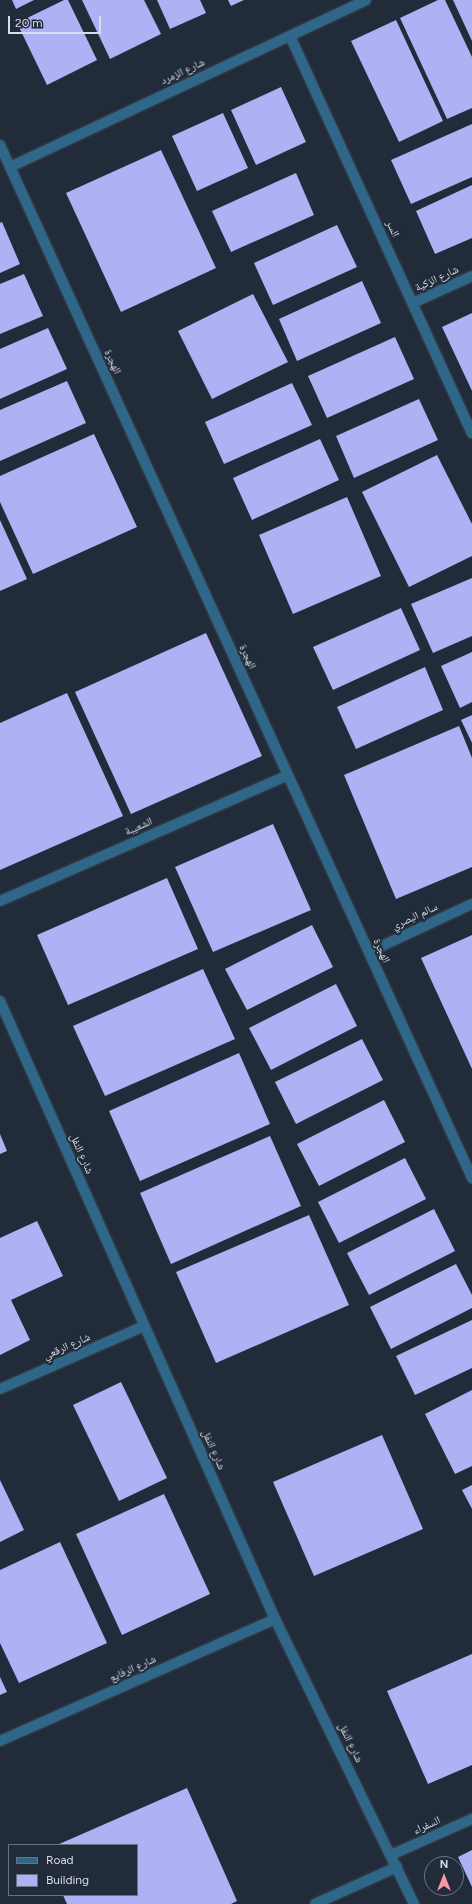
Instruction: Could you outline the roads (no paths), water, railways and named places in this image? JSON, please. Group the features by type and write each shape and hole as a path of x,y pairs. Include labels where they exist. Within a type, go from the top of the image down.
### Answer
{"street":[{"name":"شارع الزمرد","path":"10,167 366,0"},
{"name":"السر","path":"290,36 472,433"},
{"name":"الهجرة","path":"0,145 472,1178"},
{"name":"شارع الزكية","path":"413,303 472,276"},
{"name":"الشعيبة","path":"0,901 288,775"},
{"name":"سالم البصري","path":"369,952 472,904"},
{"name":"شارع النفل","path":"0,1001 275,1619 414,1904"},
{"name":"شارع الرقعي","path":"0,1389 144,1326"},
{"name":"شارع الرفايع","path":"0,1741 275,1619"},
{"name":"السفراء","path":"391,1855 472,1819"},
{"path":"315,1904 397,1867"}]}
